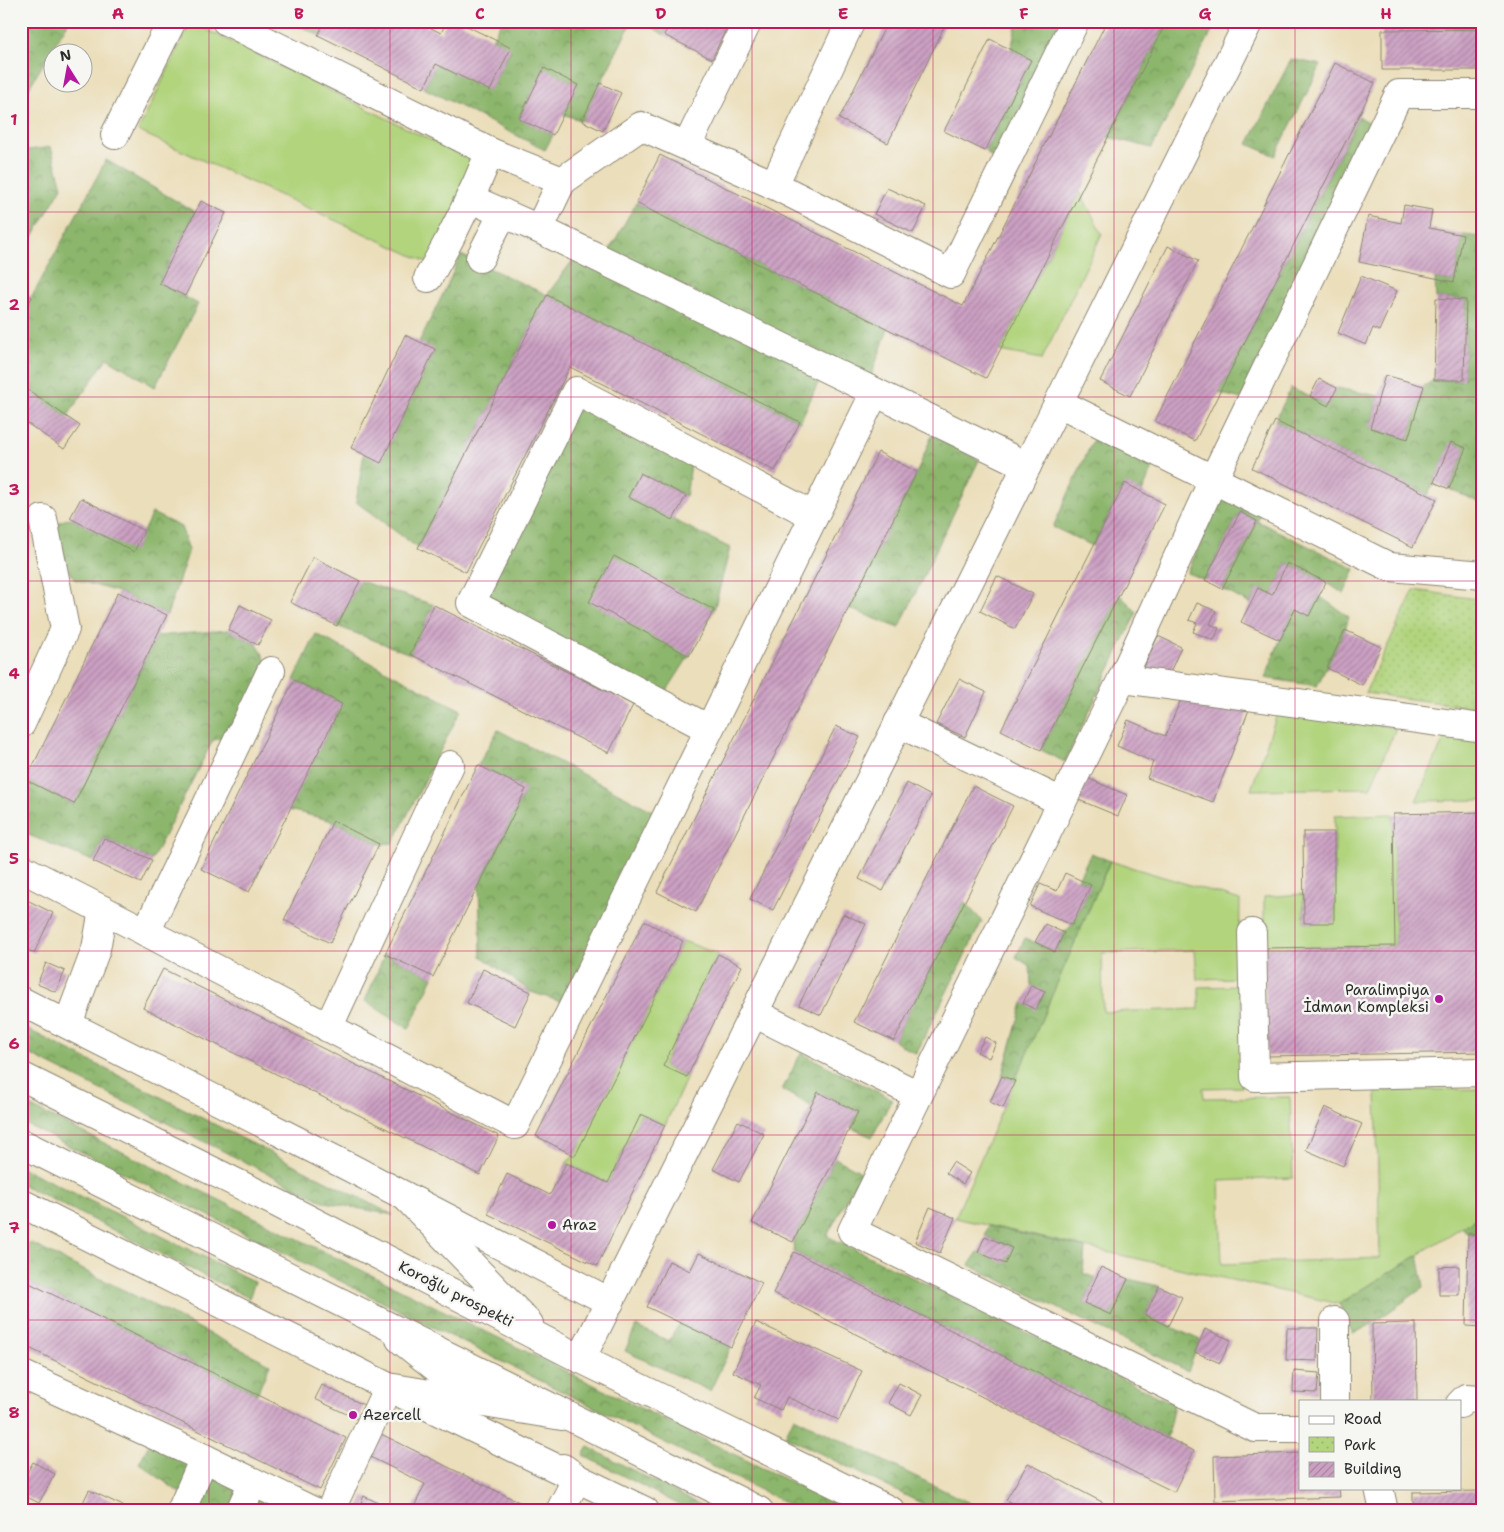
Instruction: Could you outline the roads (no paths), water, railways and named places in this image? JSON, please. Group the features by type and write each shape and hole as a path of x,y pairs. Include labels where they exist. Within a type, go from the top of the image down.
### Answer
{"street":[{"path":"115,135 172,21"},
{"path":"226,21 490,152 562,181"},
{"path":"687,146 748,21"},
{"path":"774,185 850,21"},
{"path":"539,229 562,181 641,126 774,185 951,274 1075,21"},
{"path":"581,1359 1249,21"},
{"path":"1299,1428 1256,1428 852,1231 1122,679 1214,478 1399,94 1483,94"},
{"path":"428,278 471,199 490,152"},
{"path":"471,199 539,229 1027,466"},
{"path":"480,258 503,213"},
{"path":"709,729 471,603 576,391 814,516"},
{"path":"21,868 515,1126 875,392"},
{"path":"1058,402 1390,567 1483,575"},
{"path":"21,724 65,629 43,519"},
{"path":"146,932 271,671"},
{"path":"1122,679 1483,728"},
{"path":"898,723 1062,802"},
{"path":"328,1028 450,765"},
{"path":"68,1024 96,949 103,910"},
{"path":"1252,932 1255,1077 1483,1072"},
{"path":"21,1001 610,1302"},
{"path":"754,1013 918,1095"},
{"name":"Koroğlu prospekti","path":"21,1076 276,1202 581,1359 891,1511"},
{"path":"21,1143 759,1511"},
{"path":"406,1197 544,1339"},
{"path":"21,1203 388,1386 645,1511"},
{"path":"375,1320 577,1478"},
{"path":"1334,1321 1335,1400"},
{"path":"23,1380 204,1458 314,1511"},
{"path":"388,1386 571,1417"},
{"path":"330,1511 388,1386"},
{"path":"1462,1402 1466,1398 1483,1398"},
{"path":"181,1511 204,1458"},
{"path":"560,1511 577,1478"},
{"path":"240,1511 253,1482"},
{"path":"1379,1490 1384,1511"}],"place":[{"name":"Paralimpiya İdman Kompleksi","path":"1439,999"},
{"name":"Araz","path":"552,1225"},
{"name":"Azercell","path":"353,1415"}]}
